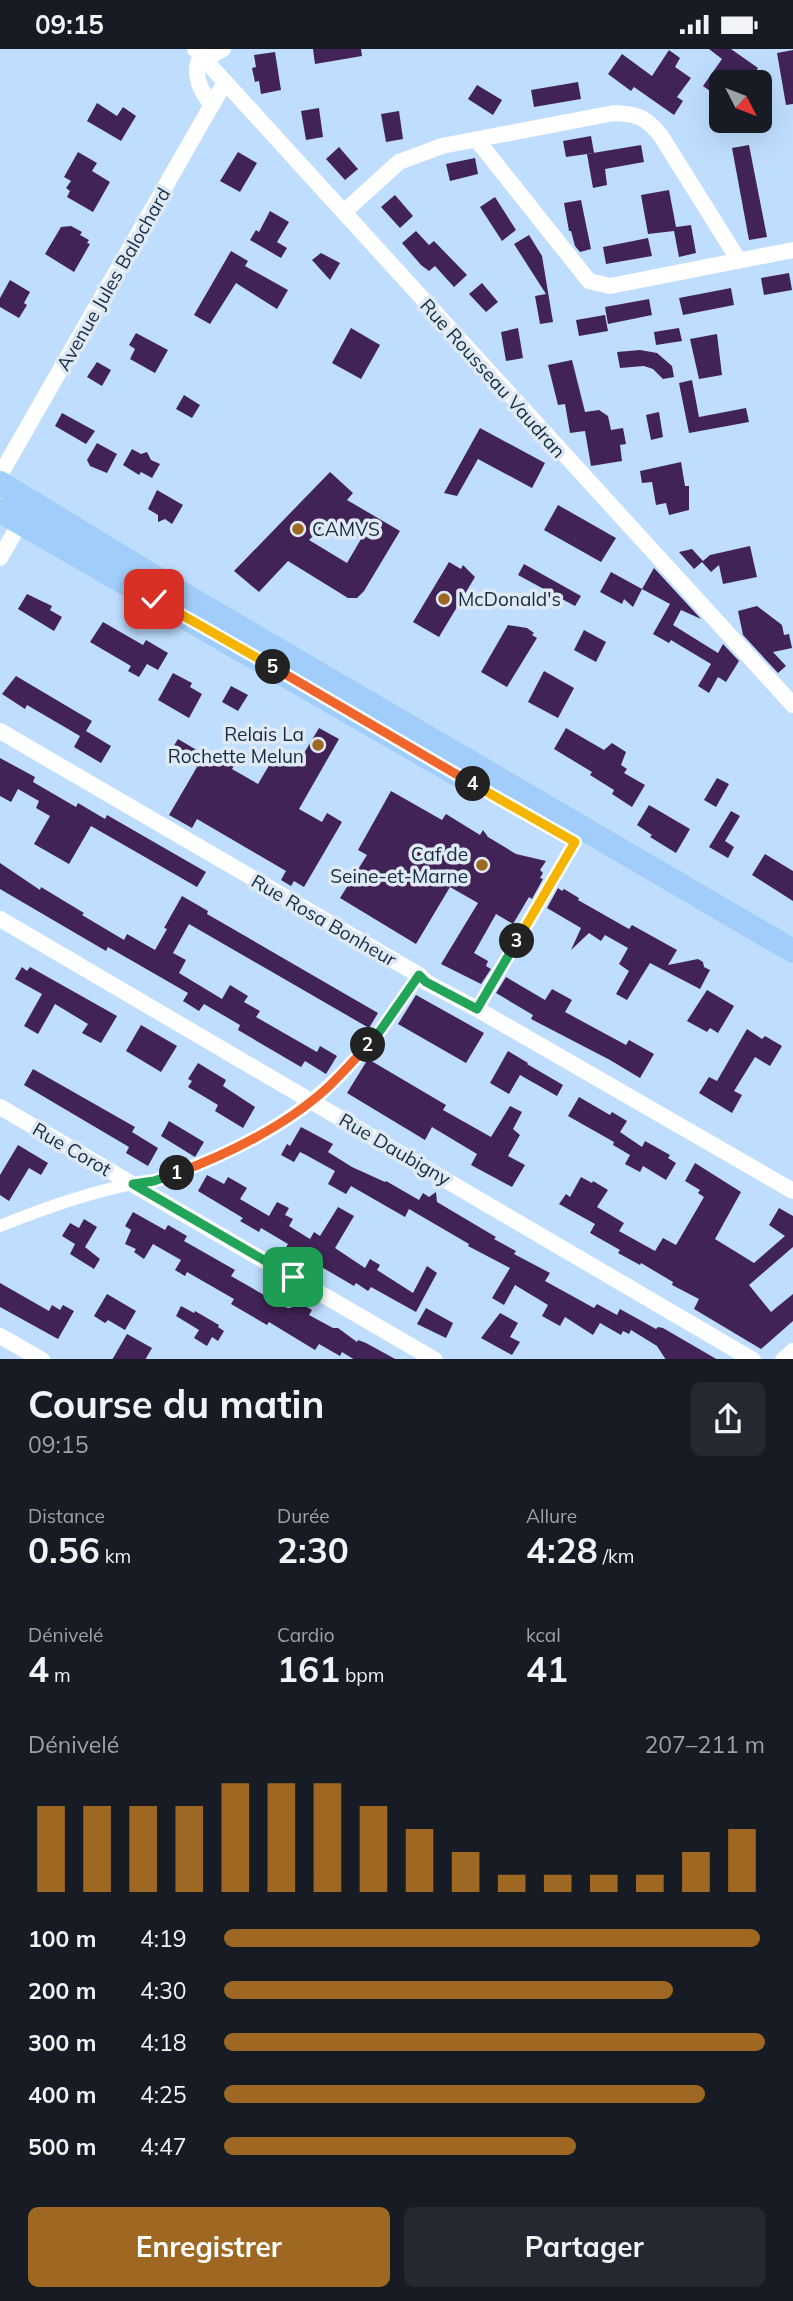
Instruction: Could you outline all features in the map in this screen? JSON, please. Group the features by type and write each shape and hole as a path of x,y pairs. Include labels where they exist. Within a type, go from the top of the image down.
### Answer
{"main road":[{"path":"0,483 18,512 575,842 793,967"},
{"path":"18,512 179,592 793,951"}],"street":[{"path":"212,105 203,94 196,73 200,54 223,49"},
{"name":"Rue Rousseau Vaudran","path":"200,54 793,705"},
{"name":"Avenue Jules Balochard","path":"0,475 225,82"},
{"path":"344,212 398,162 442,146 614,113 631,114 649,120 662,135 738,259"},
{"path":"477,140 589,281 610,286 793,250"},
{"path":"0,558 18,512"},
{"name":"Rue Rosa Bonheur","path":"0,731 419,975 426,982 793,1191"},
{"path":"477,1009 575,842"},
{"name":"Rue Daubigny","path":"0,919 751,1359"},
{"path":"0,1226 38,1210 133,1184 154,1181 220,1157 295,1113 326,1089 380,1031 419,975"},
{"name":"Rue Corot","path":"0,1107 433,1359"},
{"path":"0,1335 39,1359"}],"building":[{"path":"313,49 361,49 362,56 315,64"},
{"path":"709,49 731,49 758,68 714,70 722,59"},
{"path":"669,50 680,58 675,67 691,78 677,97 683,101 674,115 634,87 631,91 608,74 622,54 652,76"},
{"path":"793,50 793,104 786,105 777,53"},
{"path":"275,52 281,90 261,94 259,81 255,82 252,68 256,67 254,55"},
{"path":"709,77 709,90 703,86"},
{"path":"578,82 581,99 534,107 531,90"},
{"path":"477,85 502,100 493,115 468,99"},
{"path":"97,103 117,116 123,107 136,116 121,141 87,121"},
{"path":"319,108 323,137 306,140 301,111"},
{"path":"399,111 403,139 386,142 381,114"},
{"path":"591,136 594,153 566,157 563,141"},
{"path":"641,145 644,162 605,169 607,185 593,188 587,154"},
{"path":"749,145 767,237 749,240 732,148"},
{"path":"339,147 358,169 345,180 326,159"},
{"path":"78,152 97,163 92,171 110,182 93,212 67,197 70,191 66,188 71,181 64,177"},
{"path":"238,152 257,163 240,192 220,181"},
{"path":"475,158 478,174 450,181 446,164"},
{"path":"669,190 676,227 691,225 696,253 679,257 674,231 648,234 641,195"},
{"path":"395,195 413,216 400,228 381,207"},
{"path":"495,197 516,230 502,241 480,207"},
{"path":"581,200 591,249 580,252 569,231 564,203"},
{"path":"270,211 289,222 277,242 287,248 281,258 250,240 256,230 259,232"},
{"path":"71,226 82,232 80,235 89,240 87,243 90,244 74,272 45,254 61,227"},
{"path":"416,231 429,245 434,241 467,275 454,287 435,266 429,271 421,265 402,243"},
{"path":"529,235 542,256 553,322 540,324 535,296 546,294 514,244"},
{"path":"648,238 652,256 606,264 603,247"},
{"path":"231,251 248,261 245,266 288,290 277,309 236,283 210,324 194,315"},
{"path":"321,253 340,263 330,280 312,260"},
{"path":"789,273 792,290 764,295 761,278"},
{"path":"10,280 30,292 24,303 27,305 19,318 0,307 0,298"},
{"path":"482,283 498,302 486,312 469,294"},
{"path":"731,288 734,305 683,315 679,298"},
{"path":"649,299 652,315 608,324 605,307"},
{"path":"605,315 608,331 579,336 576,320"},
{"path":"351,328 380,345 361,379 332,363"},
{"path":"518,328 523,358 506,361 501,332"},
{"path":"679,328 682,341 656,345 654,332"},
{"path":"136,333 168,350 155,373 130,359 135,349 129,345"},
{"path":"717,334 722,375 699,379 690,339"},
{"path":"640,350 657,353 672,366 674,377 663,379 653,369 644,366 620,368 617,352"},
{"path":"572,360 585,412 599,410 608,416 611,430 623,428 626,444 620,445 622,461 591,466 585,431 570,433 565,404 558,405 548,365"},
{"path":"97,362 111,370 102,386 87,377"},
{"path":"692,380 699,417 746,408 749,422 689,433 679,383"},
{"path":"184,395 200,405 192,418 176,409"},
{"path":"659,412 663,437 651,440 646,415"},
{"path":"62,413 95,431 86,444 55,426"},
{"path":"480,428 545,463 532,488 478,459 457,496 444,493"},
{"path":"97,443 117,454 107,473 90,466 87,460"},
{"path":"132,449 141,454 147,452 151,460 160,464 152,478 141,472 139,475 123,465"},
{"path":"681,462 685,486 689,486 689,510 669,515 666,503 656,505 652,482 642,483 640,471"},
{"path":"330,472 353,493 347,500 400,531 364,591 357,598 348,598 288,561 259,592 234,571","holes":["329,520 361,539 347,563 309,540"]},
{"path":"157,490 183,505 172,524 165,519 158,522 158,515 148,509"},
{"path":"558,505 616,538 601,562 544,530"},
{"path":"750,546 757,577 723,584 719,565 711,572 702,562 694,569 679,552 692,549 703,561 710,555"},
{"name":"McDonald's","path":"449,562 461,569 463,565 475,577 439,637 413,622"},
{"path":"524,564 581,596 575,606 518,575"},
{"path":"654,568 701,619 681,610 673,625 718,653 723,644 739,661 726,682 718,677 709,693 698,686 711,664 671,640 669,643 653,634 670,604 642,589"},
{"path":"611,572 642,589 633,607 624,599 622,604 600,592"},
{"path":"27,594 52,606 50,610 62,617 54,631 18,609"},
{"path":"757,606 782,625 784,635 789,634 792,648 773,652 786,666 778,673 743,635 738,611"},
{"path":"103,622 143,645 146,640 168,653 158,670 147,664 139,677 128,671 131,666 90,642"},
{"path":"508,625 527,628 537,638 507,687 481,672"},
{"path":"584,630 606,642 596,662 574,650"},
{"path":"544,671 574,688 558,718 528,702"},
{"path":"173,673 192,683 190,687 202,694 189,718 158,700"},
{"path":"16,676 92,721 86,731 111,746 101,763 74,747 80,736 27,705 25,709 2,694"},
{"path":"231,686 248,695 238,711 222,702"},
{"path":"319,728 339,739 299,809 322,822 327,813 342,822 304,887 294,881 291,886 281,880 286,871 197,819 192,828 169,815 197,767 170,752 178,739 217,762 222,752 237,761 232,769 258,784 277,752 297,765"},
{"path":"566,728 604,750 612,743 626,752 621,765 627,769 624,773 645,785 632,807 612,794 614,790 590,775 592,772 554,749"},
{"path":"0,758 35,777 33,782 76,807 78,803 105,819 107,815 206,872 197,887 91,826 69,864 34,844 50,816 36,808 39,801 18,789 11,802 0,796"},
{"path":"717,778 729,784 716,807 704,800"},
{"name":"Caf de Seine-et-Marne","path":"391,791 442,820 446,814 480,835 483,830 488,837 516,854 546,861 540,870 543,873 540,878 543,879 513,924 496,914 474,953 488,961 486,966 491,969 481,984 441,964 478,903 450,887 416,944 340,898 367,855 358,850"},
{"path":"649,805 690,829 676,853 650,837 652,835 637,825"},
{"path":"731,811 740,816 725,841 734,847 728,858 709,847"},
{"path":"765,854 793,871 793,901 752,875"},
{"path":"0,863 124,940 127,934 155,950 182,896 208,911 207,914 378,1013 369,1028 189,924 173,953 186,960 179,973 222,999 230,985 248,996 244,1002 260,1011 256,1017 317,1052 320,1046 337,1056 326,1074 305,1061 301,1067 238,1030 240,1025 204,1004 199,1011 183,1001 188,993 108,947 106,951 0,889"},
{"path":"558,888 562,891 564,889 629,929 632,925 677,950 668,965 698,959 703,962 704,967 710,970 700,989 650,963 627,1000 616,994 629,971 619,964 628,948 605,935 601,941 589,933 571,950 581,928 547,908"},
{"path":"22,967 27,971 30,967 117,1016 101,1043 82,1033 88,1024 55,1004 38,1034 24,1026 42,994 15,979"},
{"path":"506,977 545,1000 552,989 572,1000 565,1012 626,1045 629,1040 654,1054 640,1078 531,1019 533,1015 496,993"},
{"path":"707,990 734,1006 718,1033 710,1028 707,1032 687,1021"},
{"path":"416,995 484,1033 466,1063 398,1024"},
{"path":"141,1025 177,1046 161,1072 126,1051"},
{"path":"747,1029 762,1039 765,1036 782,1046 770,1066 755,1057 734,1091 742,1095 732,1113 699,1093 709,1077 717,1081"},
{"path":"508,1051 563,1085 557,1096 520,1075 509,1094 490,1083"},
{"path":"368,1059 446,1105 443,1110 491,1137 510,1106 522,1112 513,1129 520,1135 508,1156 525,1165 512,1187 471,1165 477,1154 432,1127 425,1140 347,1093"},
{"path":"198,1063 226,1080 223,1086 255,1107 243,1128 215,1111 218,1105 188,1087 192,1081 188,1079"},
{"path":"33,1069 135,1127 132,1132 158,1148 148,1166 126,1153 129,1147 24,1085"},
{"path":"579,1097 610,1115 612,1112 627,1121 620,1132 642,1147 645,1141 670,1155 668,1158 676,1163 666,1180 643,1166 640,1172 625,1164 630,1155 613,1145 614,1142 568,1116"},
{"path":"169,1121 204,1142 195,1157 161,1136"},
{"path":"301,1127 333,1144 328,1152 352,1167 386,1181 419,1200 423,1193 429,1197 436,1192 437,1202 496,1237 494,1239 516,1251 514,1254 550,1273 545,1281 594,1308 597,1304 617,1315 620,1309 656,1329 663,1328 716,1359 665,1359 657,1346 631,1330 629,1334 623,1331 621,1335 600,1323 593,1335 565,1317 560,1326 542,1316 548,1305 515,1285 504,1305 492,1298 510,1268 468,1246 469,1244 409,1209 405,1217 351,1186 346,1194 328,1184 335,1171 300,1152 294,1162 281,1155 287,1144 290,1146"},
{"path":"18,1145 48,1163 41,1175 29,1168 9,1201 0,1195 0,1175"},
{"path":"695,1163 741,1192 715,1239 754,1263 785,1236 769,1225 779,1208 793,1216 793,1247 749,1285 771,1312 793,1294 793,1321 761,1349 694,1309 699,1299 672,1285 673,1282 641,1263 640,1265 618,1253 620,1250 590,1233 595,1224 559,1204 566,1194 570,1197 581,1177 592,1183 593,1181 608,1190 597,1207 624,1223 619,1231 655,1251 663,1238 676,1245 704,1197 698,1193 700,1190 685,1181"},
{"path":"207,1175 224,1184 228,1177 247,1188 240,1199 269,1216 277,1202 289,1208 285,1215 293,1219 289,1226 310,1239 314,1232 320,1236 338,1207 354,1216 335,1248 365,1268 370,1259 380,1265 377,1270 413,1293 427,1266 437,1273 416,1312 371,1287 368,1291 356,1283 354,1286 301,1255 300,1257 285,1249 288,1244 261,1228 259,1232 240,1221 243,1218 198,1191"},
{"path":"133,1212 165,1230 168,1225 187,1236 184,1241 235,1270 231,1276 287,1308 291,1308 295,1300 312,1310 309,1315 338,1328 357,1342 366,1343 395,1359 353,1359 342,1352 340,1356 319,1344 315,1350 269,1322 267,1325 231,1304 234,1299 187,1272 185,1276 175,1270 181,1260 153,1244 144,1259 134,1252 136,1249 125,1244 131,1230 125,1226"},
{"path":"84,1219 97,1227 85,1247 100,1259 94,1269 70,1254 75,1244 62,1236 70,1223 79,1228"},
{"path":"0,1283 49,1311 52,1305 60,1310 63,1305 74,1311 58,1339 0,1307"},
{"path":"107,1294 136,1311 125,1330 108,1320 105,1323 94,1316"},
{"path":"181,1306 219,1325 224,1331 218,1341 212,1337 207,1346 194,1338 199,1330 176,1316"},
{"path":"426,1308 453,1323 446,1338 417,1324"},
{"path":"500,1313 518,1323 510,1337 520,1342 512,1355 481,1338"},
{"path":"127,1334 152,1348 146,1359 113,1359"}],"place":[{"name":"CAMVS","path":"298,529"},
{"name":"McDonald's","path":"444,599"},
{"name":"Relais La Rochette Melun","path":"318,745"},
{"name":"Caf de Seine-et-Marne","path":"482,865"}],"route":[{"path":"154,599 575,842 477,1009 426,982 419,975 380,1031 354,1060 326,1089 295,1113 220,1157 154,1181 133,1184 293,1277"}]}
